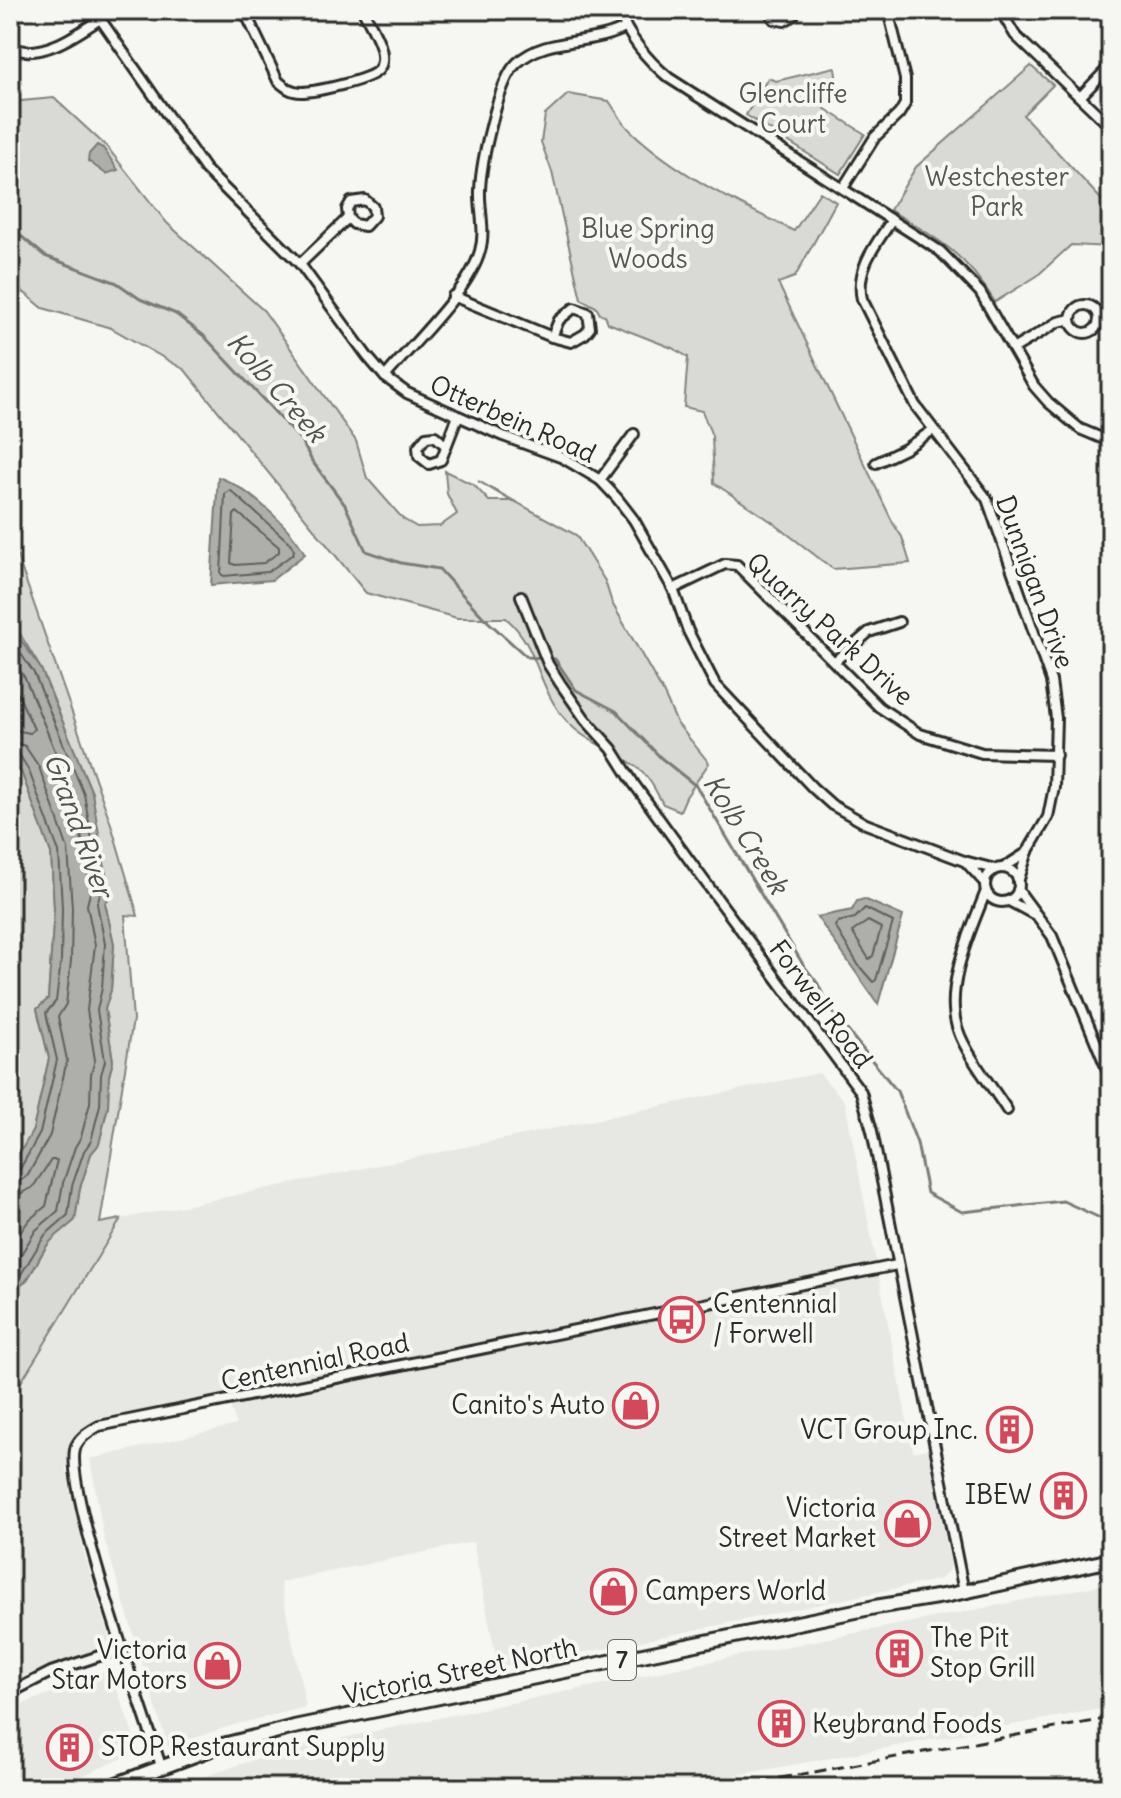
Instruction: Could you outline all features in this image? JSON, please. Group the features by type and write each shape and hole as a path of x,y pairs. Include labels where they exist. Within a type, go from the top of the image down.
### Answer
{"main road":[{"name":"Victoria Street North","path":"106,1788 219,1746 294,1727 1111,1560"}],"street":[{"name":"Otterbein Road","path":"94,10 215,182 300,264 385,377 407,393 563,458 600,480 634,520 673,589 688,631 715,684 813,788 832,805 866,824 964,861 1013,873 1018,886 1052,936 1111,1079"},
{"path":"244,10 278,81 288,89 300,92 370,77 379,69 383,59 380,45 363,10"},
{"path":"618,10 625,28 649,61 669,78 940,251 980,292 1034,386 1048,402 1080,429 1111,442"},
{"path":"768,10 774,19 784,21 796,10"},
{"path":"843,188 875,137 905,104 905,79 888,10"},
{"path":"1004,10 1015,35 1111,127"},
{"path":"10,46 24,52 63,44 100,19"},
{"path":"385,377 465,282 480,251 480,189 499,94 507,73 529,54 543,47 613,34 625,28"},
{"path":"1081,96 1111,65"},
{"path":"300,264 348,218"},
{"name":"Dunnigan Drive","path":"892,220 863,267 859,287 862,299 905,388 933,430 987,499 1051,681 1056,718 1054,787 1048,817 1028,851 1018,886"},
{"path":"453,296 552,337 571,342 590,328 588,313 574,308 566,312 555,326 552,337"},
{"path":"1013,349 1058,322 1071,319"},
{"path":"445,445 458,416"},
{"path":"876,463 905,449 933,430"},
{"path":"600,480 634,434"},
{"name":"Quarry Park Drive","path":"673,589 725,564 737,565 879,707 920,734 982,753 1056,755"},
{"name":"Forwell Road","path":"521,596 548,664 585,719 612,749 694,868 861,1092 872,1131 964,1592"},
{"path":"835,661 869,632 899,622"},
{"name":"Dunnigan Drive","path":"999,869 1028,851"},
{"name":"Otterbein Road","path":"964,861 999,903"},
{"path":"999,869 988,875 977,918 965,941 952,1009 958,1033 1007,1110"},
{"path":"1009,901 1018,886"},
{"path":"977,918 999,903 1009,901 1037,916"},
{"name":"Centennial Road","path":"161,1766 89,1539 73,1460 76,1446 89,1431 114,1423 897,1265"},
{"path":"10,1693 51,1672 123,1648"}],"shaded area":[{"path":"819,1073 845,1102 913,1452 928,1449 951,1567 941,1579 603,1649 498,1667 473,1542 280,1582 306,1707 233,1725 168,1747 104,1538 90,1459 236,1425 227,1394 95,1419 70,1446 66,1467 84,1553 111,1643 10,1684 10,1400 121,1219"},
{"path":"1111,1583 1111,1707 665,1788 171,1788 280,1751 737,1656"},
{"path":"110,1670 139,1751 55,1788 10,1788 10,1709"}],"green space":[{"name":"Westchester Park","path":"1031,66 1053,85 1023,115 1111,210 1111,247 1071,245 1037,276 995,302 984,285 949,248 890,210 916,167"},
{"name":"Glencliffe Court","path":"835,67 837,85 824,108 865,134 840,174 746,115 768,78 776,81"},
{"name":"Blue Spring Woods","path":"568,94 609,101 628,128 668,161 709,187 794,231 820,192 836,202 795,277 778,283 902,537 910,563 833,569 714,483 712,436 702,411 684,407 688,357 608,323 596,307 581,299 552,172 541,142 545,115"},
{"path":"54,98 107,147 167,223 264,311 356,441 367,478 403,519 417,527 440,526 457,514 447,494 445,471 474,485 489,501 511,501 478,481 576,535 605,581 612,603 663,692 677,723 709,763 680,811 663,804 638,768 586,737 567,721 551,698 524,639 506,618 457,618 366,593 185,370 111,328 43,308 10,281 10,102"},
{"path":"10,542 111,824 138,916 125,915 133,1020 100,1223 121,1219 10,1400 10,1291 27,1280 50,1240 75,1220 80,1188 91,1154 99,1144 108,1106 113,1061 105,1009 111,990 114,944 105,903 92,793 41,669 10,617"},
{"path":"10,753 22,774 51,853 54,909 48,999 37,1009 49,1058 33,1130 10,1179"}],"water":[{"path":"97,145 103,148 118,170 106,174 88,161 89,154"},
{"path":"218,477 242,489 267,509 290,532 305,554 272,580 211,585"},
{"name":"Grand River","path":"10,624 41,669 92,793 110,897 105,903 114,944 111,990 105,1009 113,1061 108,1106 99,1144 91,1154 80,1188 75,1220 45,1248 24,1283 10,1291 10,1170 33,1130 49,1058 37,1009 48,999 54,909 51,853 22,774 10,753"},
{"path":"864,899 903,916 878,1004 817,917 852,910 857,901"}],"waterway":[{"name":"Kolb Creek","path":"10,227 45,256 117,283 140,299 176,314 204,336 301,440 312,461 345,505 366,551 401,563 439,569 484,618 527,657 555,659 576,690 616,711 661,758 696,786 804,966 818,984 829,1008 897,1091 917,1143 927,1193 962,1212 1063,1201 1111,1223"}],"railway":[{"path":"726,1788 1111,1718"}],"place":[{"name":"Centennial / Forwell","path":"682,1319"},
{"name":"Canito's Auto","path":"636,1405"},
{"name":"VCT Group Inc.","path":"1009,1430"},
{"name":"IBEW","path":"1063,1495"},
{"name":"Victoria Street Market","path":"907,1523"},
{"name":"Campers World","path":"614,1591"},
{"name":"The Pit Stop Grill","path":"899,1653"},
{"name":"Victoria Star Motors","path":"218,1665"},
{"name":"Keybrand Foods","path":"781,1724"},
{"name":"STOP Restaurant Supply","path":"70,1747"}]}
